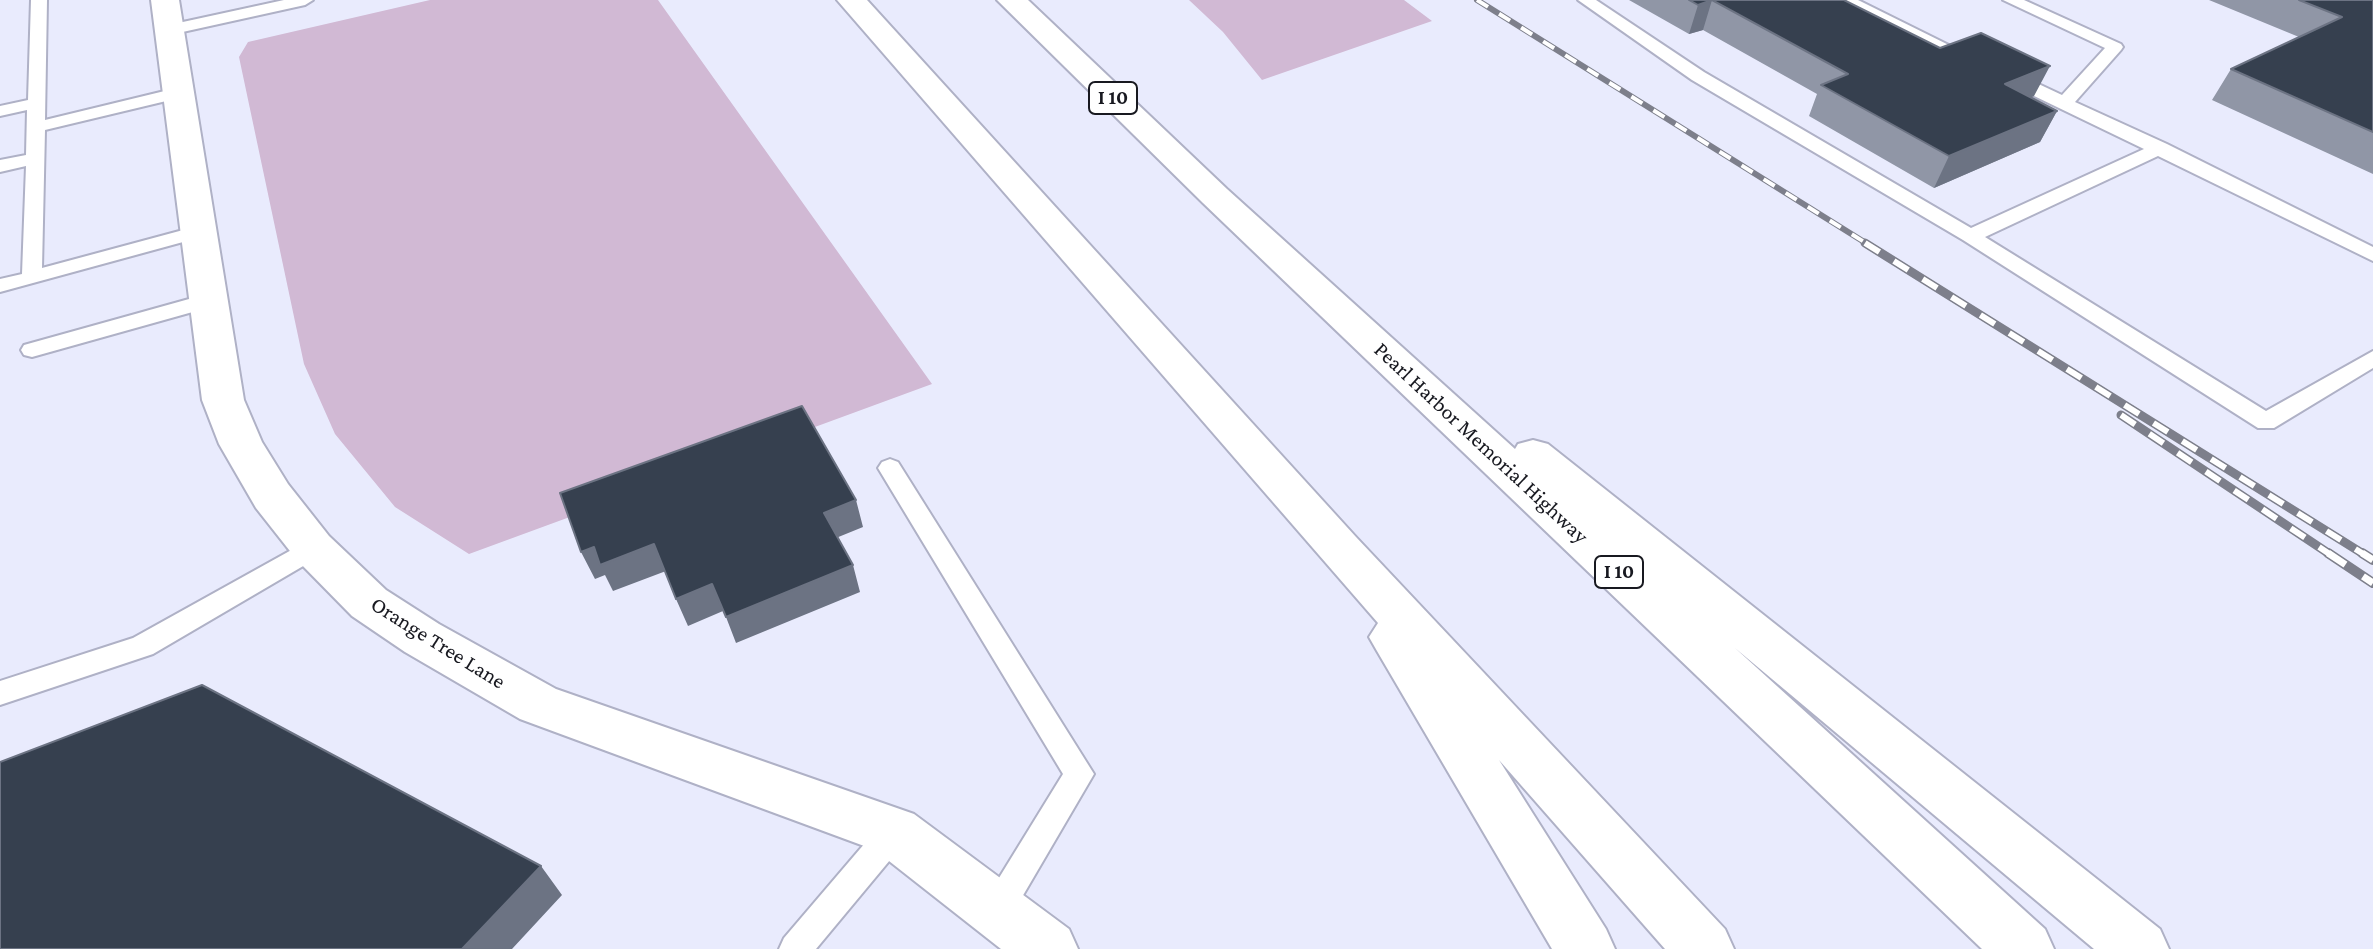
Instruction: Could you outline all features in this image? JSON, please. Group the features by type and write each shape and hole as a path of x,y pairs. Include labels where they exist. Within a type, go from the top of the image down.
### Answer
{"main road":[{"path":"851,0 1340,549 1704,949"},
{"name":"Pearl Harbor Memorial Highway","path":"1011,0 1215,196 2024,949"},
{"name":"Orange Tree Lane","path":"167,15 223,400 241,444 272,496 313,548 369,603 422,638 538,704 894,832 1048,949"},
{"path":"1215,196 2139,949"},
{"path":"1340,549 1585,949"}],"lane":[{"path":"32,278 39,0"},
{"path":"167,15 305,0"},
{"path":"1586,0 1698,76 1970,236 2266,422 2373,358"},
{"path":"1845,0 2161,148 2373,255"},
{"path":"2011,0 2115,47 2064,103"},
{"path":"36,127 177,93"},
{"path":"0,111 37,103"},
{"path":"1970,236 2161,148"},
{"path":"0,166 35,158"},
{"path":"0,286 198,232"},
{"path":"32,350 207,301"},
{"path":"890,468 1079,774 997,910"},
{"path":"0,693 143,646 313,548"},
{"path":"795,949 894,832"}],"shaded area":[{"path":"430,0 658,0 932,384 469,554 395,507 335,434 304,364 239,57 248,42"},
{"path":"1189,0 1404,0 1432,21 1262,80 1223,32"}],"building":[{"path":"1689,0 1712,0 1698,5"},
{"path":"1712,0 1844,0 1940,48 1981,33 2050,66 2005,84 2057,111 1949,156 1821,85 1848,74"},
{"path":"2299,0 2373,0 2373,132 2231,69 2342,17"},
{"path":"802,406 856,500 824,513 853,565 726,617 712,584 676,599 654,544 600,565 594,547 581,552 560,493"},
{"path":"202,685 541,866 462,949 0,949 0,762"}],"railway":[{"path":"1477,0 1869,245"},
{"path":"1865,243 2365,555"},
{"path":"2121,415 2373,583"},
{"path":"2362,553 2373,560"}]}
